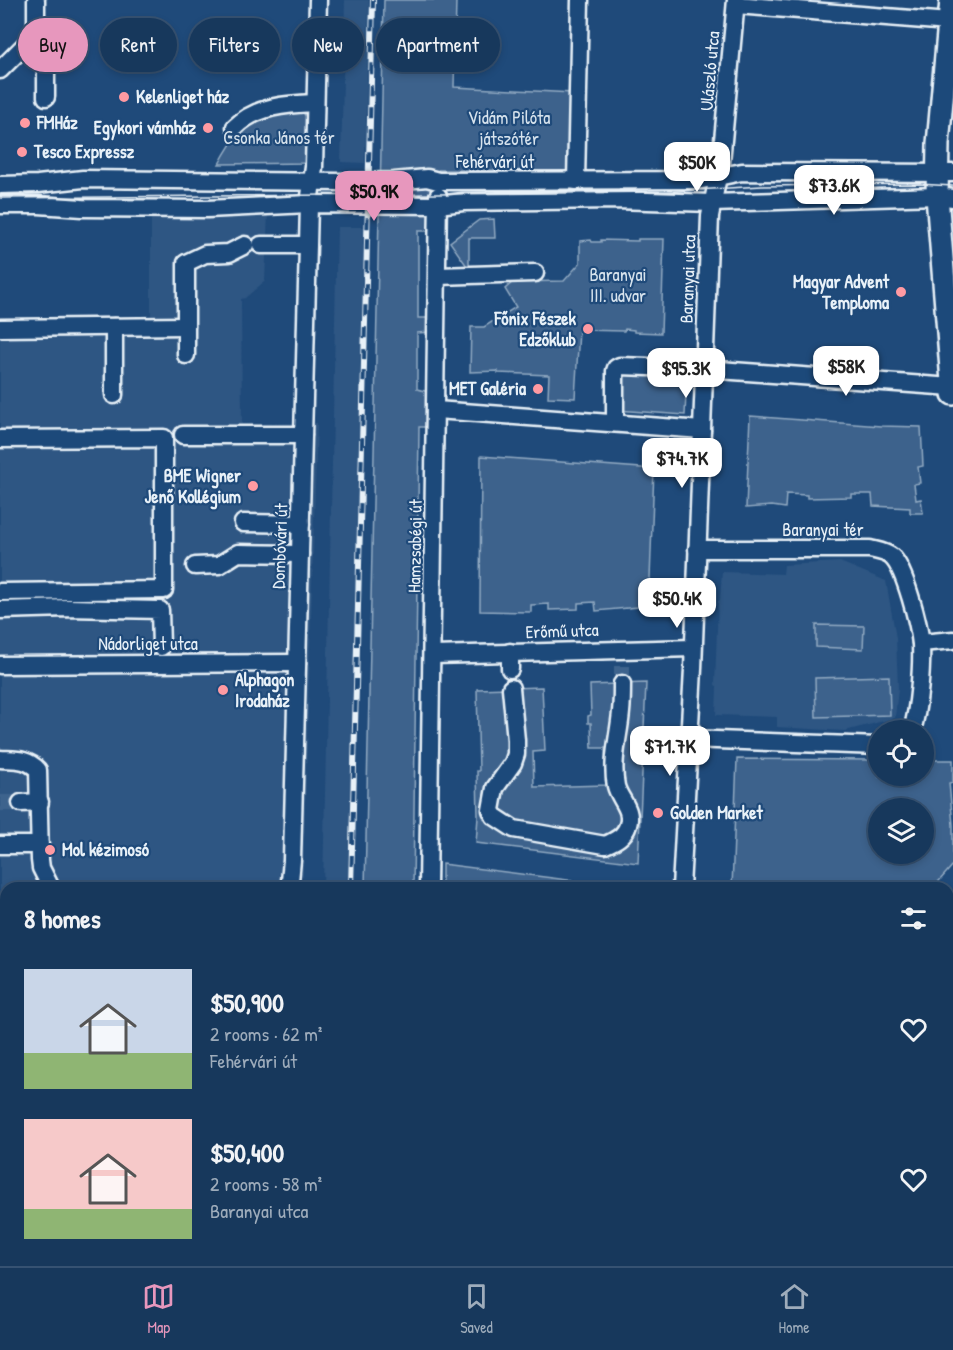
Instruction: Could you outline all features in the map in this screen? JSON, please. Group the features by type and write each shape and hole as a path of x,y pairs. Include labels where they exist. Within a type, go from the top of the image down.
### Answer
{"main road":[{"path":"951,0 938,144 948,195 953,390"}],"street":[{"path":"36,0 36,18"},
{"name":"Dombóvári út","path":"290,882 309,204 312,181 318,0"},
{"path":"576,181 580,0"},
{"path":"736,2 949,22"},
{"name":"Ulászló utca","path":"718,176 736,2"},
{"path":"0,70 18,52"},
{"path":"46,72 46,97"},
{"path":"235,128 254,113 298,103 315,103"},
{"name":"Fehérvári út","path":"0,185 83,179 394,181 416,178 438,181 576,181 702,180 742,172 945,173"},
{"name":"Baranyai utca","path":"681,882 710,222 718,176"},
{"name":"Hamzsabégi út","path":"428,882 438,181"},
{"path":"0,205 207,209 309,204 438,205 463,202 712,203 948,195"},
{"path":"186,355 186,263 205,254 229,253 253,245 308,245"},
{"path":"438,276 535,273"},
{"path":"0,328 186,326"},
{"path":"114,327 114,395"},
{"path":"615,423 615,371 618,366 705,369 953,390"},
{"path":"436,410 702,430"},
{"path":"183,435 303,435"},
{"path":"0,439 164,438 164,590 0,592"},
{"path":"243,524 300,524"},
{"name":"Baranyai tér","path":"697,549 870,549 887,553 901,570 921,643 915,720"},
{"path":"195,566 219,565 238,553 300,554"},
{"path":"0,610 69,608 160,610 161,647"},
{"path":"921,643 953,640"},
{"name":"Erőmű utca","path":"433,655 510,661 621,649 693,648"},
{"path":"621,649 622,666"},
{"name":"Nádorliget utca","path":"0,665 297,663"},
{"path":"511,688 516,754 513,763 495,788 492,810 494,816 514,829 605,845 615,842 625,831 629,822 625,803 616,788 615,766 622,684"},
{"path":"689,739 868,746"},
{"path":"0,759 23,760 34,765 40,775 41,868 48,882"},
{"path":"21,803 40,802"},
{"path":"0,845 40,845"}],"shaded area":[{"path":"345,0 369,0 365,163 341,162 343,72 364,72 364,18 345,18"},
{"path":"151,212 268,213 265,281 241,299 242,424 317,423 303,876 290,882 0,882 0,322 151,320"},
{"path":"337,227 364,227 349,882 323,882"},
{"path":"840,562 886,581 896,638 898,688 895,718 868,720 868,725 845,731 777,727 777,717 716,715 718,601 720,600 722,572 783,574 784,565"}],"green space":[{"path":"384,0 456,0 456,18 384,18"},
{"name":"Vidám Pilóta játszótér","path":"383,72 454,72 454,87 573,93 569,171 438,170 455,178 434,177 432,231 418,231 418,318 430,318 430,332 417,333 417,389 429,392 427,427 419,427 413,882 365,882 379,214 317,214 380,198"},
{"name":"Csonka János tér","path":"302,112 307,117 308,163 219,164 233,141 245,127 259,117 276,113"},
{"path":"494,219 495,238 469,238 469,269 450,242 479,220"},
{"name":"Baranyai III. udvar","path":"638,239 664,239 661,333 634,332 634,330 625,329 624,331 579,330 575,398 548,397 549,375 498,373 498,371 470,372 471,327 484,327 516,307 505,289 513,282 564,281 580,263 580,241 638,241"},
{"path":"687,372 685,415 617,410 620,373"},
{"path":"750,416 921,427 923,466 918,467 920,483 914,484 916,500 921,499 923,513 910,513 910,508 873,506 872,494 807,498 807,495 786,494 785,508 772,506 746,508"},
{"path":"481,456 654,469 649,606 596,611 595,602 578,603 578,609 549,610 549,604 531,605 531,612 480,611"},
{"path":"816,625 864,626 863,649 816,647"},
{"path":"889,676 890,715 816,717 815,678"},
{"path":"646,683 638,863 476,843 477,771 479,771 477,689 542,687 545,751 533,752 534,787 606,785 605,748 592,748 591,723 588,723 588,716 591,715 590,685"},
{"path":"737,759 868,760 868,786 934,786 934,760 953,760 953,782 949,783 953,825 953,865 938,882 732,882"},
{"path":"442,864 584,882 442,882"}],"tunnel":[{"path":"622,666 622,684"},
{"path":"0,803 21,803"}],"tram line":[{"path":"0,198 662,192 762,186 919,184 953,186"}],"railway":[{"path":"351,882 373,0"}],"place":[{"name":"Kelenliget ház","path":"124,97"},
{"name":"FMHáz","path":"25,123"},
{"name":"Egykori vámház","path":"208,128"},
{"name":"Tesco Expressz","path":"22,152"},
{"name":"Magyar Advent Temploma","path":"901,292"},
{"name":"Főnix Fészek Edzőklub","path":"588,329"},
{"name":"MET Galéria","path":"538,389"},
{"name":"BME Wigner Jenő Kollégium","path":"253,486"},
{"name":"Alphagon Irodaház","path":"223,690"},
{"name":"Golden Market","path":"658,813"},
{"name":"Mol kézimosó","path":"50,850"}]}
